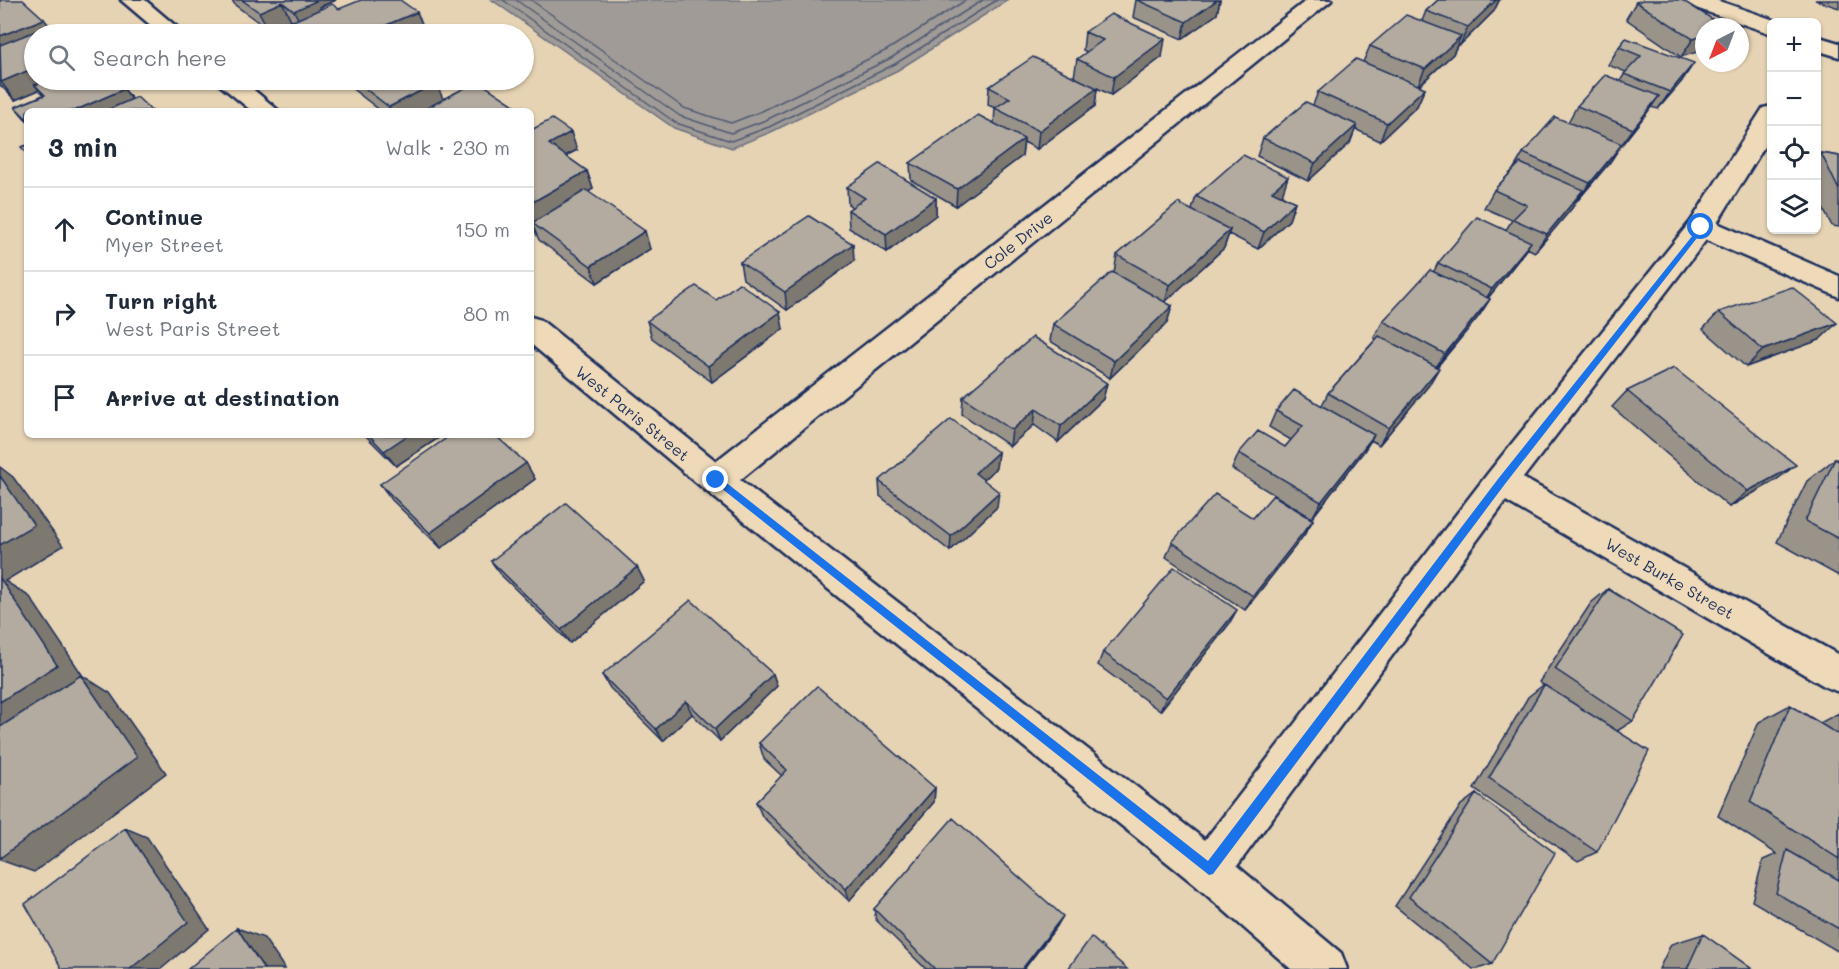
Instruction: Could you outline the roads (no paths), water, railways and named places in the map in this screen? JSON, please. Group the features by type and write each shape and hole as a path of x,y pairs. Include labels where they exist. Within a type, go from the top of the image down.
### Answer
{"street":[{"path":"132,0 162,24"},
{"name":"Cole Drive","path":"716,480 1321,0"},
{"path":"1695,0 1767,25"},
{"path":"1821,45 1839,50"},
{"path":"241,90 263,108"},
{"path":"1209,869 1501,482 1701,227 1767,121"},
{"path":"1701,227 1839,287"},
{"name":"West Paris Street","path":"534,330 716,480 1209,869 1325,969"},
{"name":"West Burke Street","path":"1501,482 1839,675"}],"water":[{"path":"492,0 1008,0 898,70 771,132 732,148 674,128 534,30 534,24 526,24"}]}
